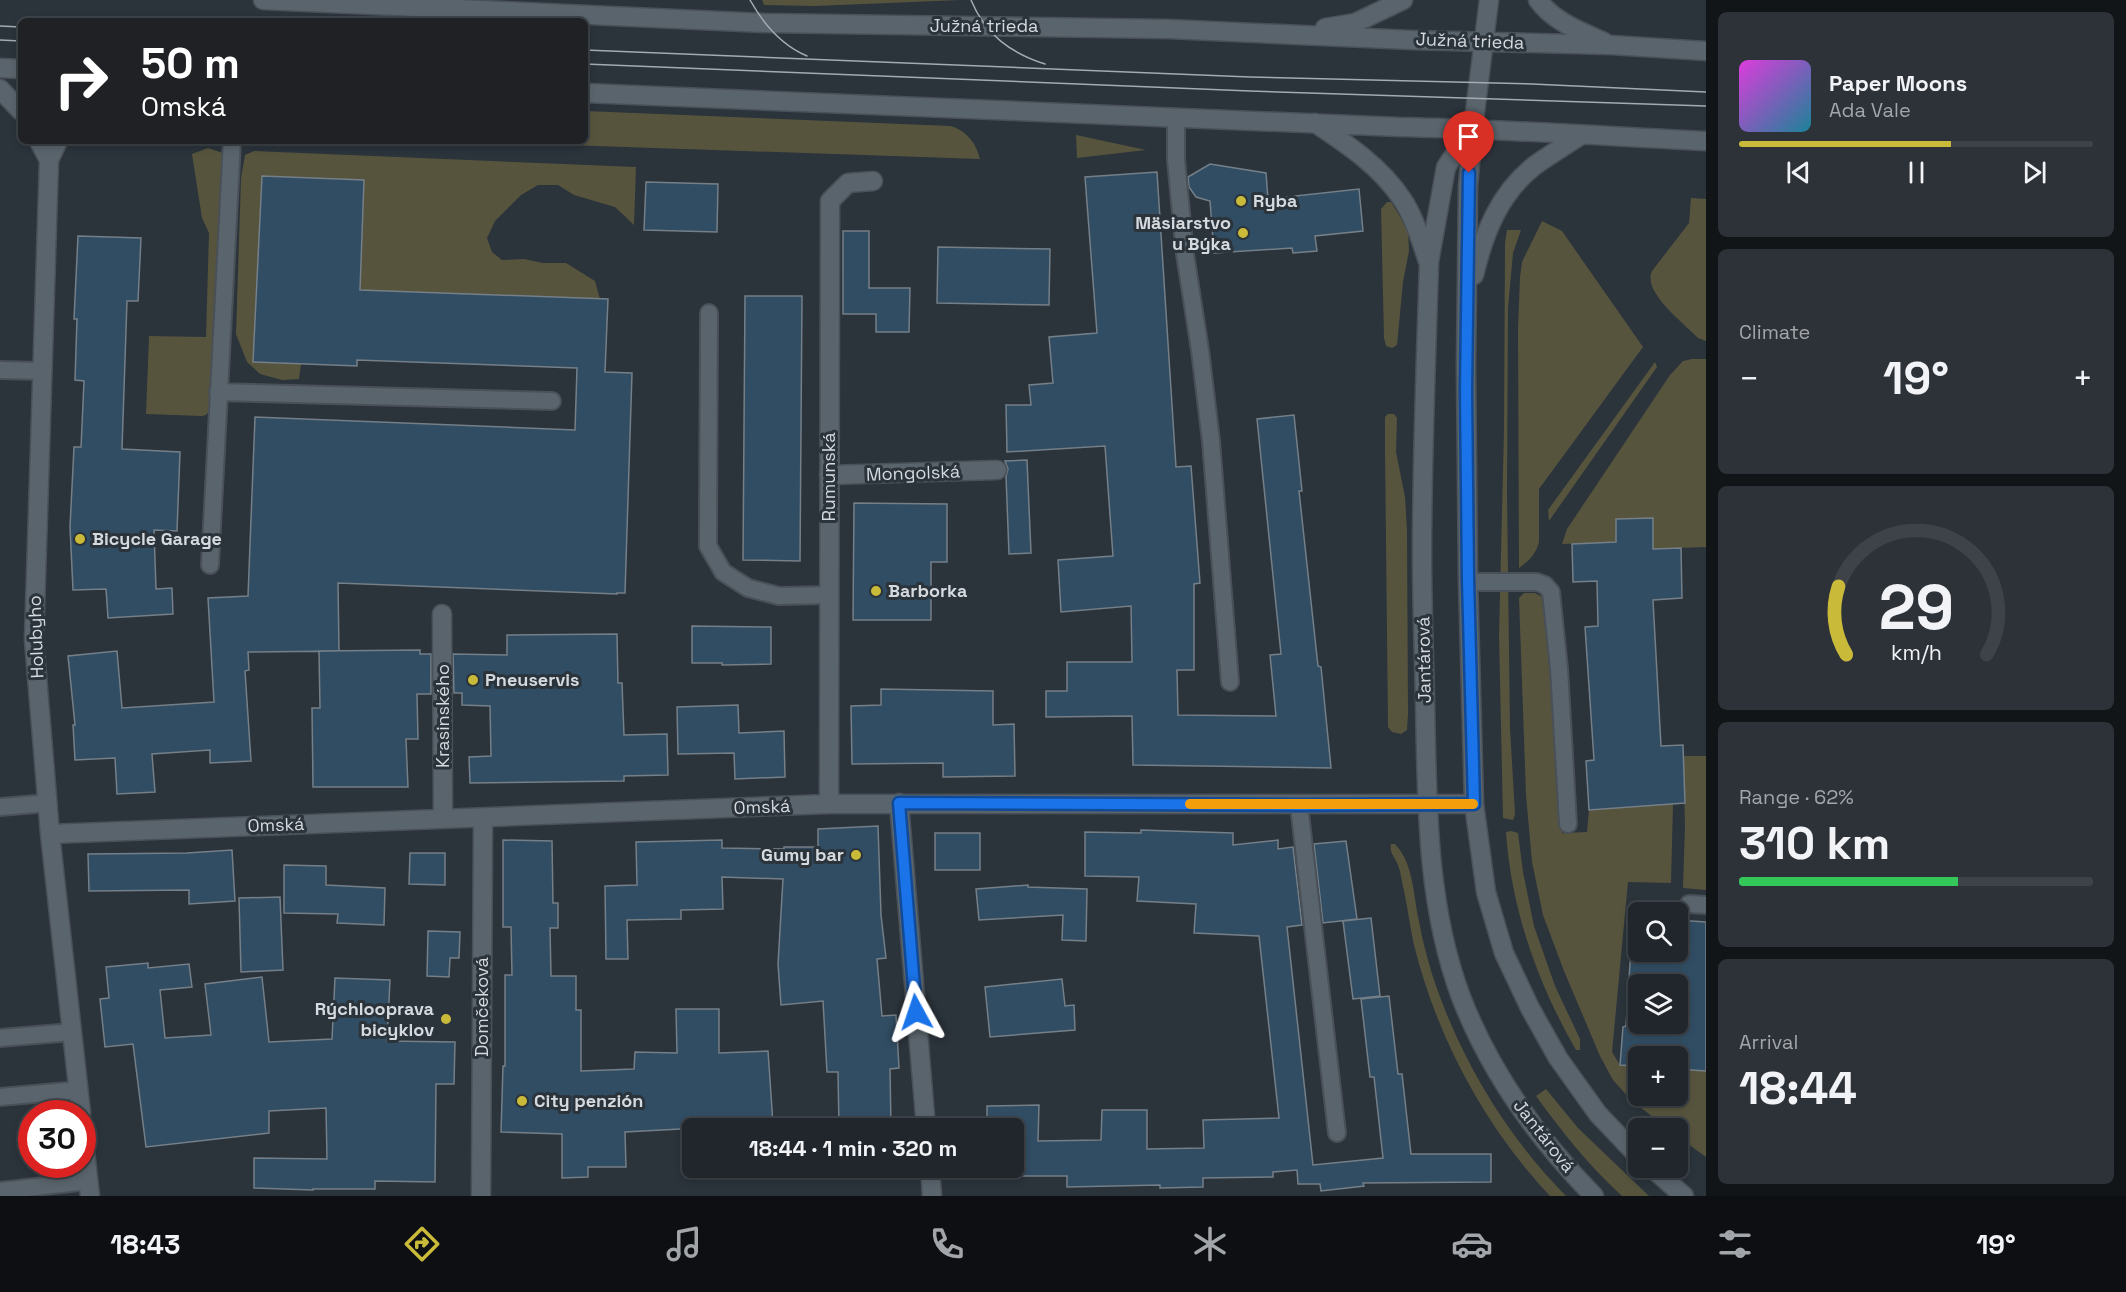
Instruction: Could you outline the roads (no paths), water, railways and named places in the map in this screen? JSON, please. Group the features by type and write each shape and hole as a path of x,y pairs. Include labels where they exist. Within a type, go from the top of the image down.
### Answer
{"street":[{"name":"Južná trieda","path":"263,0 764,23 1168,29 1411,40 1611,45 1706,51"},
{"path":"1294,34 1354,23 1403,0"},
{"path":"1489,0 1468,187 1466,309 1468,582 1474,804 1486,892 1504,952 1530,1008 1558,1058 1598,1114 1628,1146"},
{"path":"1538,0 1547,12 1573,28 1611,45"},
{"path":"0,68 18,69"},
{"path":"0,89 18,108"},
{"path":"588,93 1473,128 1706,141"},
{"name":"Jantárová","path":"1315,123 1386,178 1403,200 1416,226 1428,264 1422,554 1427,804 1438,916 1461,997 1484,1048 1517,1103 1572,1173 1594,1196"},
{"path":"1428,264 1446,167 1473,128"},
{"path":"1466,309 1490,221 1504,198 1534,166 1581,135"},
{"path":"41,144 49,160"},
{"path":"49,160 57,144"},
{"name":"Holubyho","path":"49,160 34,640 50,834 80,1100"},
{"name":"Rumunská","path":"829,804 830,201 848,183 873,181"},
{"name":"Mongolská","path":"829,475 997,470"},
{"name":"Krasinského","path":"442,614 443,819"},
{"path":"899,803 925,1118"},
{"name":"Omská","path":"50,834 829,804 1474,804"},
{"name":"Domčeková","path":"481,1196 483,819"},
{"path":"931,1178 932,1196"},
{"path":"1664,1178 1684,1196"}],"lane":[{"path":"1176,117 1176,160 1185,255 1200,350 1210,441 1230,682"},
{"path":"210,566 232,144"},
{"path":"709,313 708,546 723,572 748,588 779,596 829,595"},
{"path":"0,370 41,371"},
{"path":"218,392 552,401"},
{"path":"1468,582 1537,582 1545,585 1551,592 1559,669 1568,824"},
{"path":"0,807 48,803"},
{"path":"1299,805 1337,1133"},
{"path":"0,1038 72,1032"},
{"path":"0,1097 79,1090"},
{"path":"0,1191 89,1188"}],"tram line":[{"path":"750,0 761,18 781,40 807,56"},
{"path":"971,0 984,23 1000,41 1021,54 1045,64"},
{"path":"0,26 18,27"},
{"path":"0,40 18,41"},
{"path":"588,50 1250,77 1532,84 1706,92"},
{"path":"588,64 1250,91 1706,106"}],"place":[{"name":"Ryba","path":"1241,201"},
{"name":"Mäsiarstvo u Býka","path":"1243,233"},
{"name":"Bicycle Garage","path":"80,539"},
{"name":"Barborka","path":"876,591"},
{"name":"Pneuservis","path":"473,680"},
{"name":"Gumy bar","path":"856,855"},
{"name":"Rýchlooprava bicyklov","path":"446,1019"},
{"name":"City penzión","path":"522,1101"}]}
